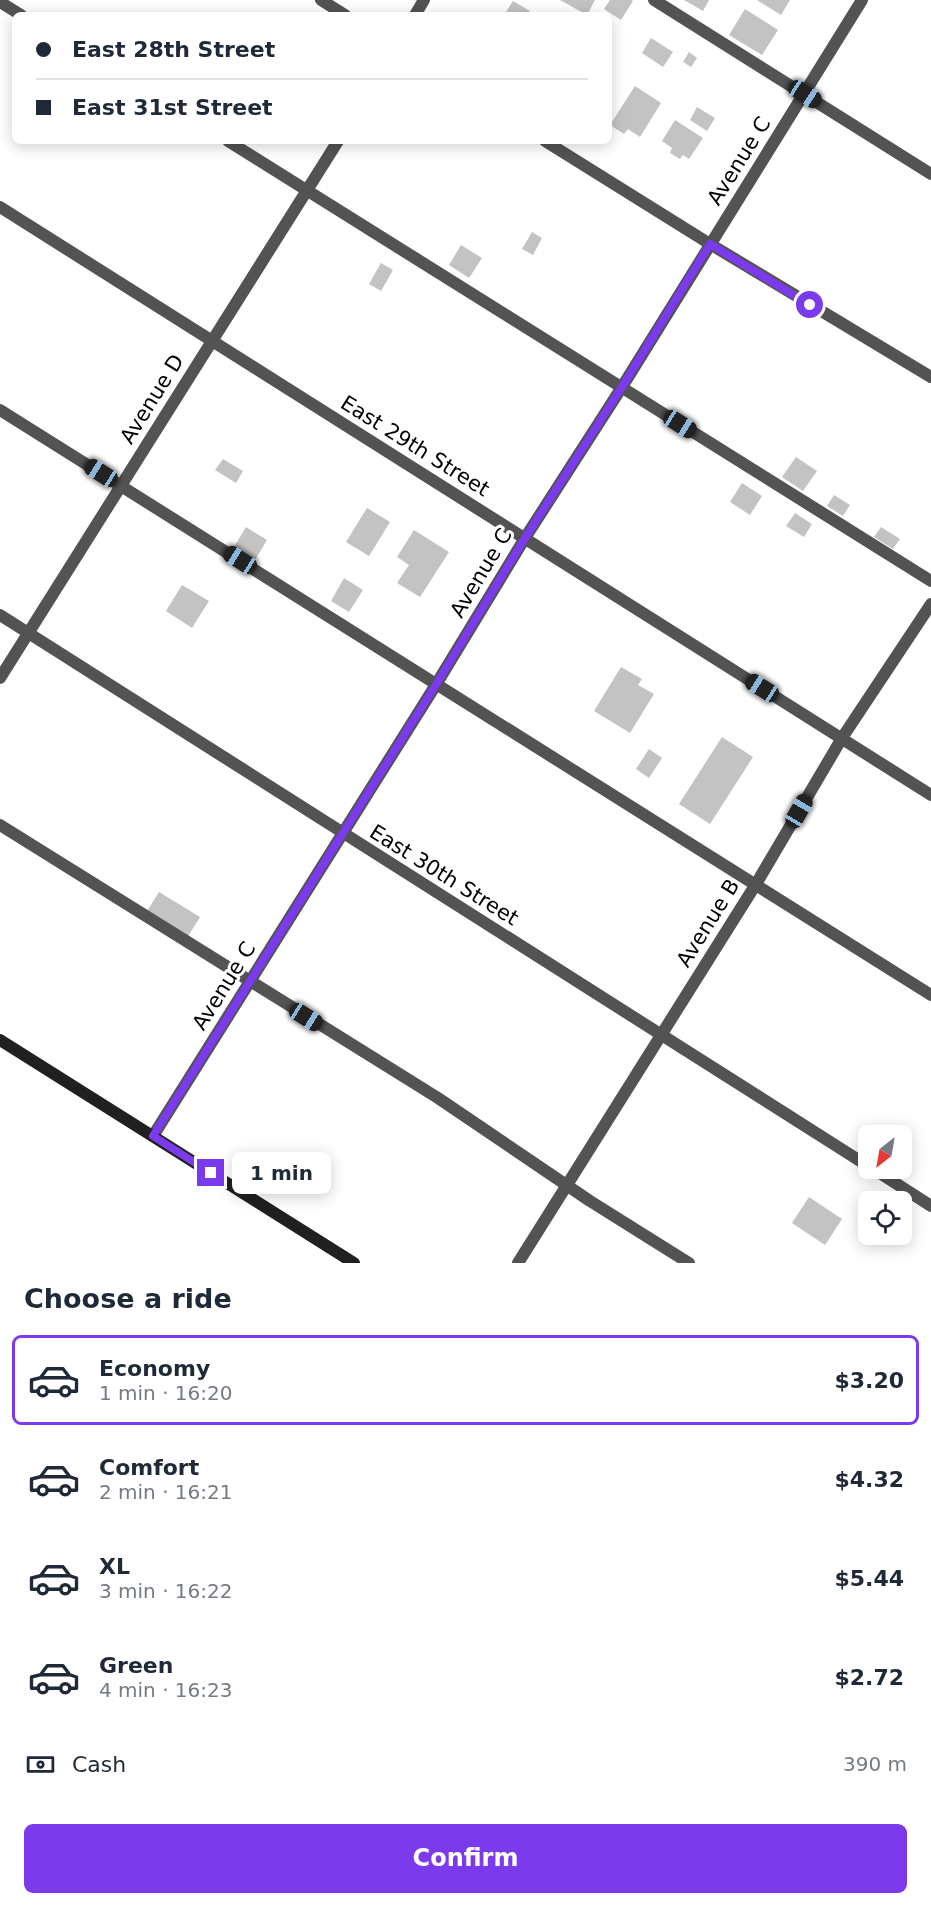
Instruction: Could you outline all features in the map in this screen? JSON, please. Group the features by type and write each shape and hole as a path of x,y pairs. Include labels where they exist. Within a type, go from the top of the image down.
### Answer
{"street":[{"path":"321,0 340,12"},
{"path":"654,0 931,174"},
{"name":"Avenue C","path":"153,1136 862,0"},
{"path":"0,3 16,12"},
{"path":"233,144 931,581"},
{"name":"Avenue D","path":"0,678 336,144"},
{"path":"550,144 931,377"},
{"name":"East 29th Street","path":"0,207 931,795"},
{"path":"0,410 931,995"},
{"name":"Avenue B","path":"518,1263 756,884 842,738 931,604"},
{"name":"East 30th Street","path":"0,615 858,1159"},
{"path":"0,825 438,1098 567,1185 689,1263"},
{"path":"0,1040 349,1262"},
{"name":"East 30th Street","path":"889,1179 931,1206"}],"building":[{"path":"560,0 595,0 589,12 582,12"},
{"path":"610,0 633,1 621,20 612,12 604,9"},
{"path":"684,0 709,0 703,11"},
{"path":"757,0 790,0 781,15"},
{"path":"513,1 530,11 529,12 506,12"},
{"path":"745,9 778,30 762,55 729,35"},
{"path":"651,38 673,52 663,67 642,53"},
{"path":"689,52 697,58 691,67 683,62"},
{"path":"635,86 661,103 640,137 628,129 624,134 612,126 612,122"},
{"path":"697,107 715,118 707,131 690,120"},
{"path":"675,120 703,138 689,159 683,155 680,159 670,153 672,148 662,141"},
{"path":"532,232 542,238 533,255 522,249"},
{"path":"461,245 482,258 469,278 449,265"},
{"path":"381,263 393,270 381,291 369,284"},
{"path":"796,457 817,471 803,491 782,477"},
{"path":"223,459 243,471 236,483 215,470"},
{"path":"742,483 762,496 750,515 730,502"},
{"path":"834,495 850,505 843,516 827,506"},
{"path":"367,508 390,522 369,556 346,542"},
{"path":"795,513 812,524 804,537 786,526"},
{"path":"246,527 267,540 255,560 234,547"},
{"path":"881,527 900,539 893,549 874,537"},
{"path":"414,530 449,552 420,597 397,583 409,565 397,557"},
{"path":"344,578 363,590 349,612 331,601"},
{"path":"182,585 209,601 192,628 166,611"},
{"path":"621,667 642,679 638,685 654,694 630,733 594,711"},
{"path":"722,737 753,757 710,824 679,804"},
{"path":"649,749 662,758 649,778 636,769"},
{"path":"159,892 200,917 187,938 146,913"},
{"path":"809,1197 842,1219 825,1245 792,1223"}],"route":[{"path":"211,1173 153,1136 710,244 810,305"}]}
